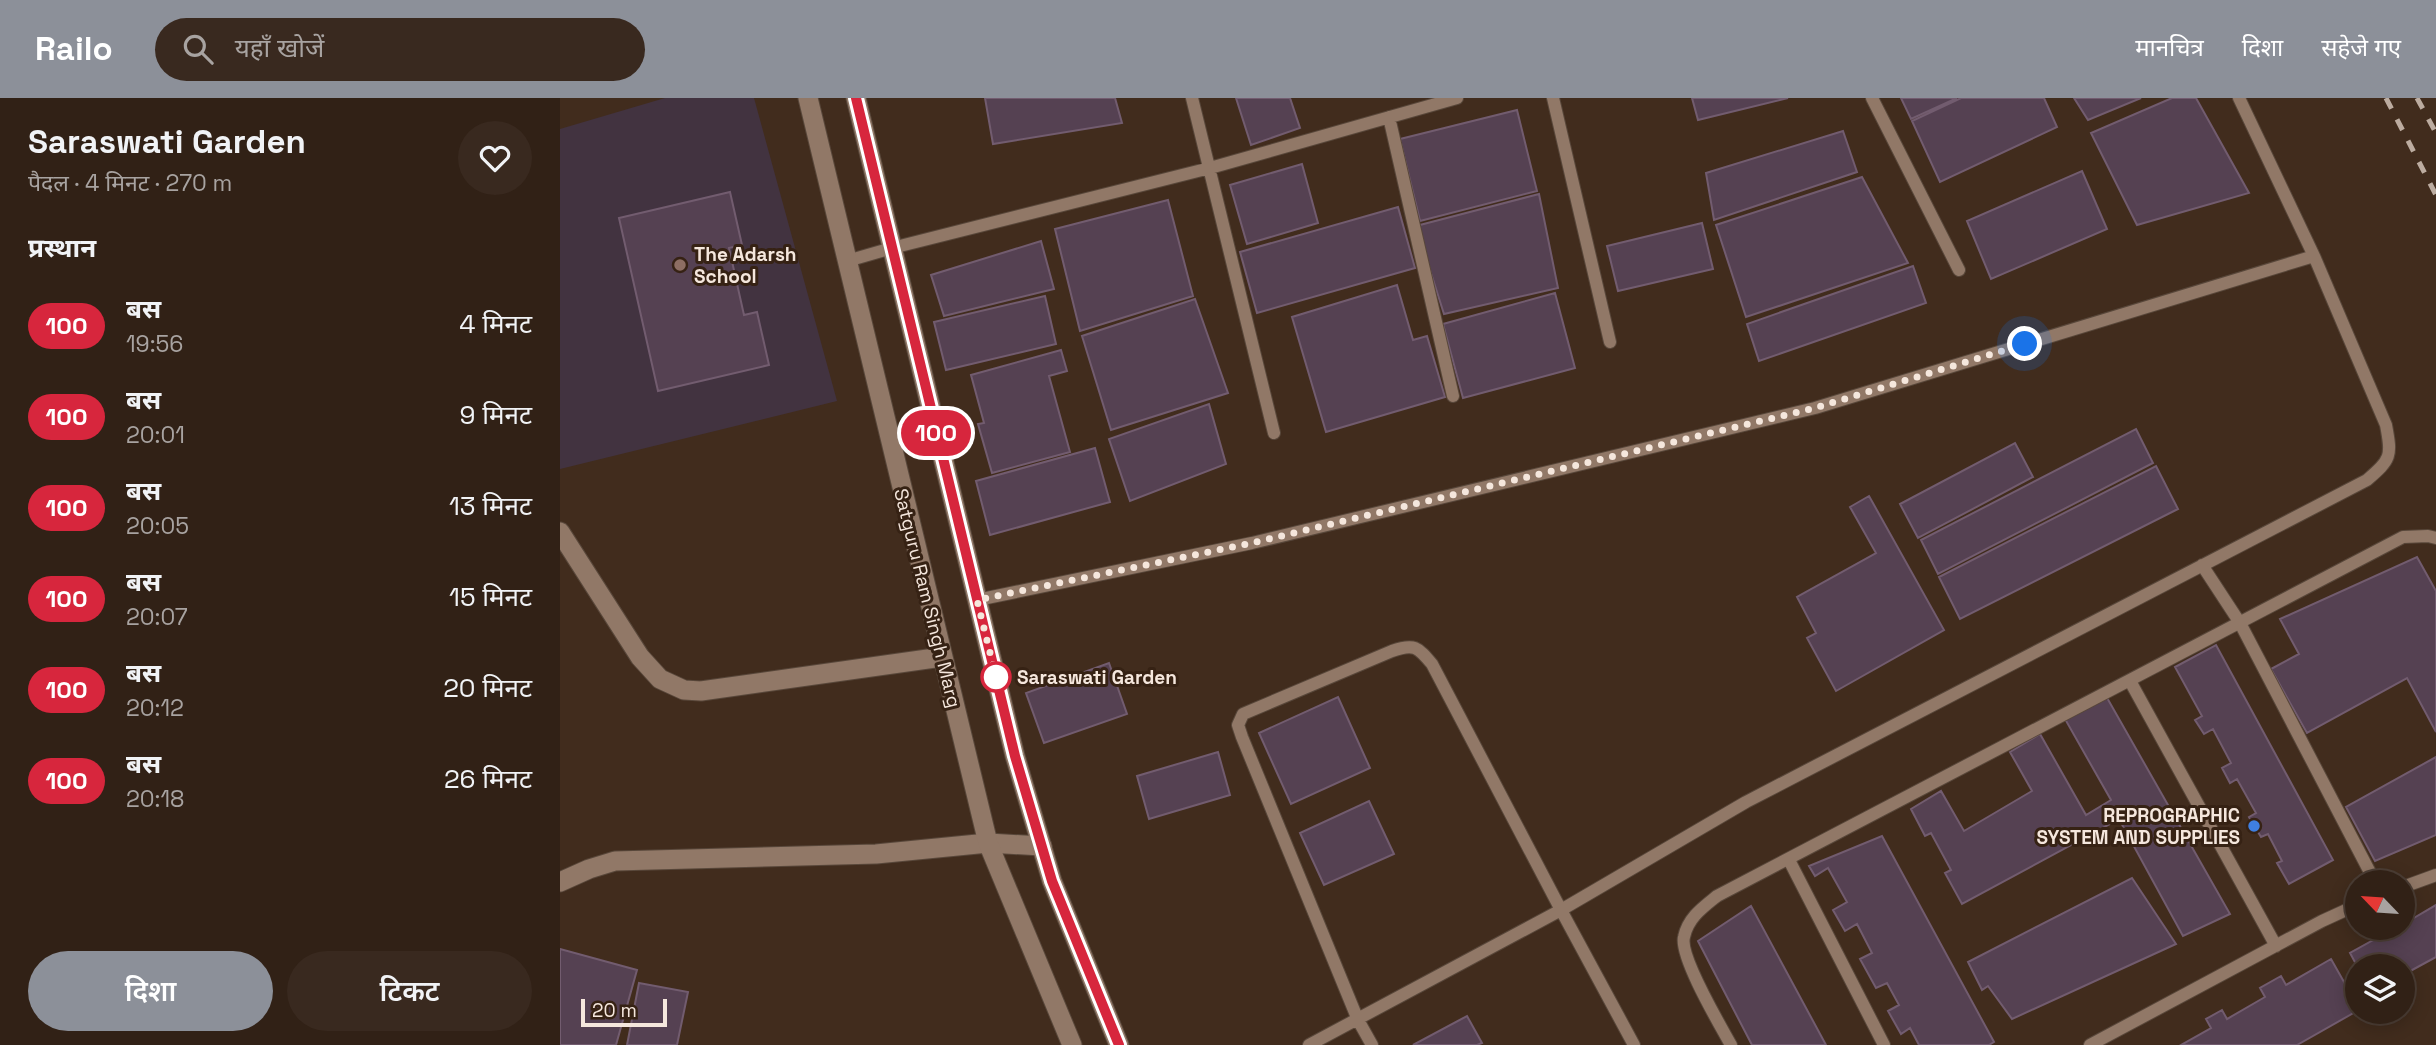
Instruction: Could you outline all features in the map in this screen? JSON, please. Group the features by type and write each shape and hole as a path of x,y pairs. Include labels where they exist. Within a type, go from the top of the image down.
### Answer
{"main road":[{"name":"Satguru Ram Singh Marg","path":"808,98 988,843 1072,1045"},
{"path":"856,98 1015,756 1052,881 1119,1045"},
{"path":"560,532 640,657 660,679 684,690 701,691 942,657"},
{"path":"560,882 615,861 876,854 988,843 1042,846"}],"lane":[{"path":"1192,98 1274,433"},
{"path":"847,261 892,247 1210,168 1457,98"},
{"path":"1553,98 1610,342"},
{"path":"1872,98 1959,270"},
{"path":"1309,1045 1561,910 1745,802 2367,480 2384,464 2391,449 2386,425 2314,256 2239,98"},
{"path":"1389,117 1453,396"},
{"path":"977,600 1252,543 1815,408 2314,256"},
{"path":"1731,1045 1685,957 1683,939 1694,914 1717,896 2403,537 2436,538"},
{"path":"2202,565 2240,623 2369,870"},
{"path":"1372,1045 1358,1020 1238,725 1243,714 1255,707 1407,646 1420,649 1432,664 1634,1045"},
{"path":"2130,681 2276,946"},
{"path":"1789,860 1884,1045"},
{"path":"2415,883 2436,875"},
{"path":"2090,1045 2345,911"}],"shaded area":[{"name":"The Adarsh School","path":"665,98 754,98 837,401 560,469 560,129"}],"building":[{"path":"985,98 1115,98 1122,123 993,144"},
{"path":"1236,98 1290,98 1300,128 1251,145"},
{"path":"1692,98 1788,98 1698,120"},
{"path":"1901,98 1957,98 1911,119"},
{"path":"1961,98 2044,98 2057,127 1940,182 1912,121"},
{"path":"2074,98 2141,98 2088,120"},
{"path":"2172,98 2196,98 2249,193 2137,225 2091,133"},
{"path":"1517,110 1537,191 1420,221 1400,139"},
{"path":"1843,131 1857,172 1714,220 1706,173"},
{"path":"1302,164 1318,223 1247,244 1230,185"},
{"path":"2082,171 2107,229 1991,279 1967,221"},
{"path":"1862,177 1908,263 1746,317 1716,225"},
{"path":"730,192 742,245 729,248 744,315 757,312 769,365 658,391 619,218"},
{"path":"1539,194 1558,288 1444,314 1416,226"},
{"path":"1168,200 1193,296 1080,331 1055,229"},
{"path":"1398,207 1415,268 1257,313 1240,252"},
{"path":"1702,223 1713,269 1618,291 1607,246"},
{"path":"1041,241 1054,289 944,316 931,275"},
{"path":"1913,266 1926,303 1759,361 1747,324"},
{"path":"1397,285 1413,340 1427,336 1445,397 1326,432 1292,317"},
{"path":"1555,293 1575,368 1463,398 1443,324"},
{"path":"1045,296 1056,344 946,370 934,322"},
{"path":"1195,299 1228,393 1111,430 1082,336"},
{"path":"1061,350 1067,371 1049,376 1070,452 992,473 978,424 984,423 971,375"},
{"path":"1209,404 1226,464 1130,501 1109,439"},
{"path":"2136,429 2153,463 1938,574 1921,540"},
{"path":"2015,443 2033,477 1918,538 1900,504"},
{"path":"1095,448 1110,502 990,535 976,481"},
{"path":"2156,466 2178,509 1960,619 1939,577"},
{"path":"1869,496 1944,630 1836,691 1807,638 1816,633 1797,597 1876,553 1850,507"},
{"path":"2417,557 2436,591 2436,732 2407,678 2307,733 2271,669 2299,654 2280,619"},
{"path":"2216,645 2333,860 2289,884 2277,863 2282,861 2268,834 2261,837 2249,817 2256,813 2237,779 2230,783 2222,768 2231,763 2213,729 2204,734 2195,720 2202,716 2175,667"},
{"path":"1109,663 1127,714 1044,743 1026,693"},
{"path":"2106,696 2230,914 2183,936 2119,819 1962,904 1945,873 1951,870 1931,833 1925,836 1911,809 1941,791 1964,831 2032,791 2010,752 2040,734 2086,815 2111,800 2065,719"},
{"path":"1338,697 1370,768 1291,804 1259,733"},
{"path":"1218,752 1230,795 1149,819 1137,776"},
{"path":"2436,757 2436,835 2375,861 2346,807"},
{"path":"1369,801 1394,854 1324,885 1300,833"},
{"path":"1882,836 1994,1042 1989,1045 1919,1045 1910,1028 1901,1034 1888,1011 1899,1005 1887,983 1876,988 1860,959 1872,953 1857,924 1845,931 1833,910 1847,902 1828,868 1815,876 1809,866"},
{"path":"2132,878 2176,944 2012,1019 1988,986 1982,990 1968,962"},
{"path":"2436,905 2436,957 2415,968 2415,954 2351,954 2373,940 2415,940 2415,917"},
{"path":"1751,906 1826,1045 1752,1045 1698,941"},
{"path":"560,949 637,970 616,1045 560,1045"},
{"path":"2331,959 2345,984 2345,1018 2297,1045 2181,1045 2211,1028 2206,1019 2222,1010 2227,1019 2265,997 2260,988 2281,976 2286,985"},
{"path":"639,983 688,992 677,1045 627,1045"},
{"path":"1467,1016 1482,1043 1413,1045"}],"railway":[{"path":"2386,98 2436,195"},
{"path":"2417,98 2436,133"}],"bus line":[{"name":"100","path":"856,98 1015,756 1052,881 1119,1045"}],"place":[{"name":"The Adarsh School","path":"680,265"},
{"name":"Saraswati Garden","path":"996,677"},
{"name":"REPROGRAPHIC SYSTEM AND SUPPLIES","path":"2254,826"}],"route":[{"path":"996,677 977,600 1252,543 1815,408 2025,344"}]}
